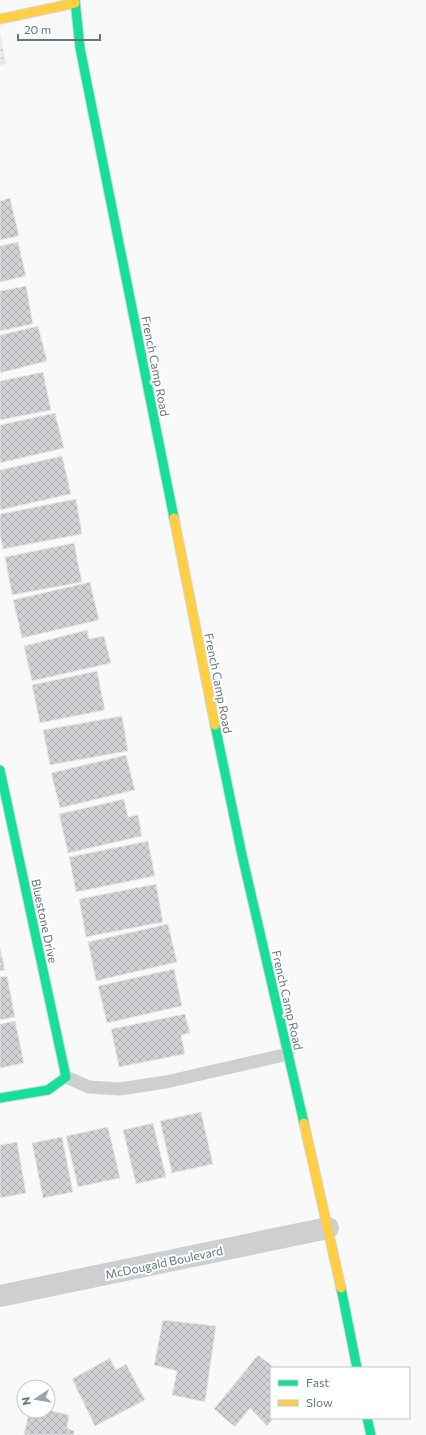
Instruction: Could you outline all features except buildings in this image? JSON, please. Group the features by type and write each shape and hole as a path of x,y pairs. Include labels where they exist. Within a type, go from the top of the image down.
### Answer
{"street":[{"path":"0,19 75,2"},
{"name":"French Camp Road","path":"75,2 80,48 205,676 242,855 328,1228 357,1367"},
{"name":"Bluestone Drive","path":"0,770 66,1077"},
{"path":"0,1098 48,1090 66,1077"},
{"name":"McDougald Boulevard","path":"0,1296 328,1228"},
{"path":"367,1419 371,1435"}],"lane":[{"path":"66,1077 89,1087 120,1089 166,1082 288,1054"}],"shaded area":[{"path":"0,32 6,64 0,65"}],"traffic: fast":[{"path":"75,0 80,48 174,518"},
{"path":"215,725 242,855 304,1123"},
{"path":"0,770 66,1077 48,1090 0,1098"},
{"path":"341,1288 357,1367"},
{"path":"367,1419 371,1435"}],"traffic: slow":[{"path":"0,19 75,3"},
{"path":"174,518 215,725"},
{"path":"304,1123 341,1288"}]}
